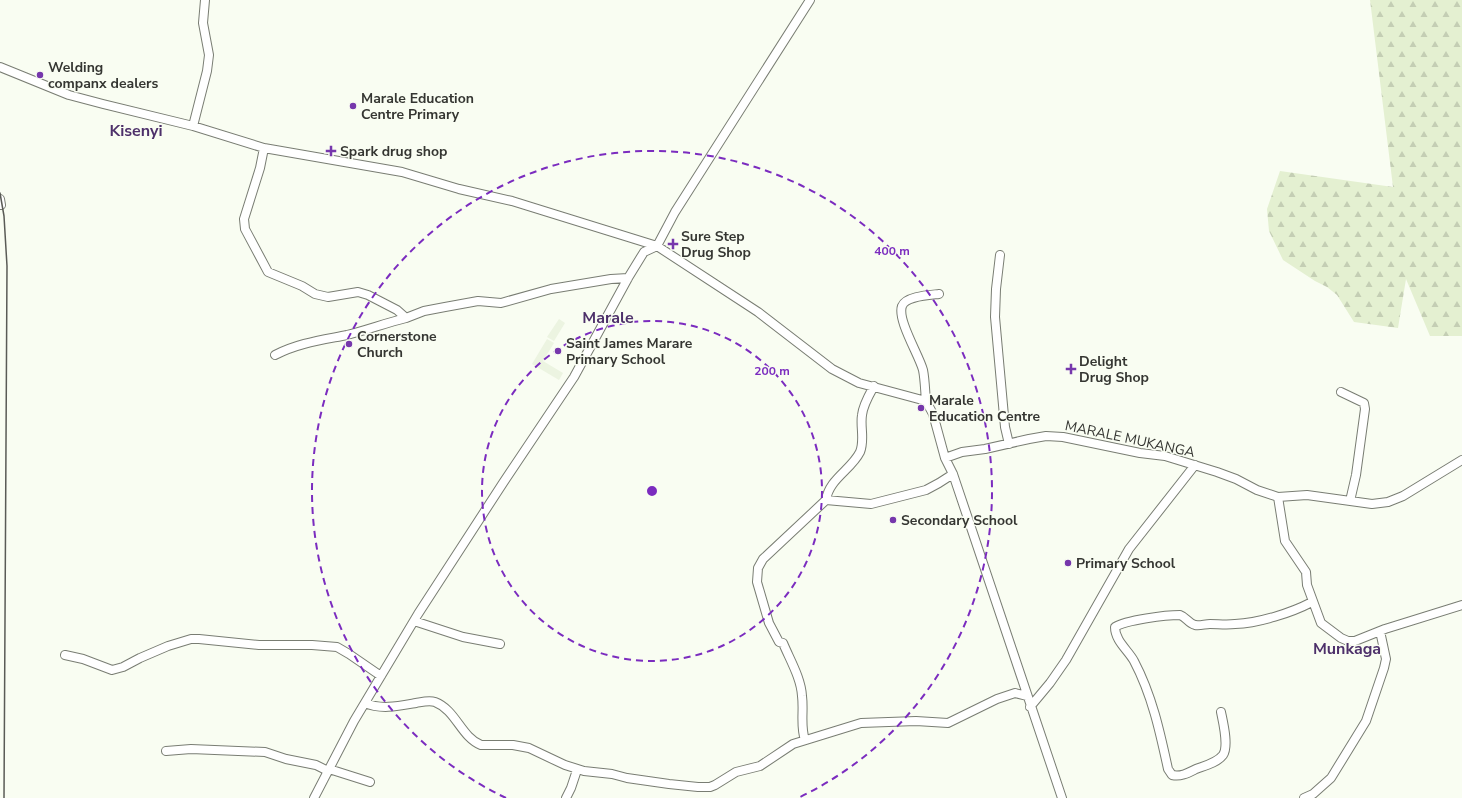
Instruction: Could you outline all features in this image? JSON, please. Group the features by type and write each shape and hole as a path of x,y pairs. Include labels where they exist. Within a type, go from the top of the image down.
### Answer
{"street":[{"path":"193,126 207,71 209,55 202,23 205,0"},
{"path":"314,798 365,704 414,621 503,483 574,377 628,278 644,252 657,246 674,212 758,84 810,0"},
{"path":"0,67 69,95 193,126 264,148 402,172 459,189 512,201 657,246 758,312 832,369 859,383 926,401"},
{"path":"264,148 260,168 244,219 244,228 268,272 302,286 315,294 328,297 358,292 368,295 397,310 406,318"},
{"path":"1000,255 996,289 996,317 1004,419 1009,444"},
{"path":"275,355 289,348 302,344 348,335 406,318 424,311 478,301 501,303 551,289 611,278 628,278"},
{"path":"939,294 912,298 905,302 902,306 902,311 907,333 923,370 926,401 933,414 945,458 953,474 1030,707 1062,798"},
{"path":"805,740 802,730 802,696 800,686 783,643 779,642 769,623 757,582 757,573 763,559 826,500 833,484 846,471 860,451 862,444 861,418 863,409 874,386"},
{"path":"1341,392 1361,400 1364,403 1365,409 1356,475 1350,501"},
{"name":"MARALE MUKANGA","path":"945,458 962,452 1046,436 1063,437 1140,453 1165,456 1236,479 1257,490 1278,496 1307,495 1372,504 1388,502 1403,496 1462,460"},
{"path":"1030,707 1050,683 1066,660 1130,549 1195,465"},
{"path":"826,500 871,504 926,490 953,474"},
{"path":"1278,496 1284,541 1306,572 1312,602 1321,623 1341,638 1348,641 1355,641 1380,631 1462,605"},
{"path":"1221,712 1225,732 1225,747 1223,755 1214,762 1180,776 1172,775 1168,769 1157,722 1145,686 1134,660 1116,636 1115,627 1119,624 1180,615 1198,626 1207,624 1247,623 1289,611 1312,602"},
{"path":"414,621 463,637 500,644"},
{"path":"1304,798 1313,794 1331,778 1366,721 1386,659 1380,631"},
{"path":"65,655 83,659 112,670 123,667 168,646 191,639 259,645 312,644 337,647 381,676"},
{"path":"365,704 382,707 434,702 450,713 477,743 486,746 513,745 529,748 577,770 612,774 627,778 669,784 710,787 736,772 760,766 789,745 861,723 948,723 997,699 1015,693 1027,696"},
{"path":"166,751 191,749 265,752 286,759 316,765 370,782"},
{"path":"566,798 572,788 577,770"}],"shaded area":[{"path":"559,319 565,323 554,341 547,337"},
{"path":"547,339 554,343 543,361 563,373 559,380 532,364"}],"green space":[{"path":"1370,0 1462,0 1462,336 1430,336 1406,279 1398,328 1354,322 1337,295 1327,287 1283,260 1269,231 1267,209 1280,171 1393,187"}],"railway":[{"path":"0,193 4,216 7,266 4,798"}],"place":[{"name":"Welding companx dealers","path":"40,75"},
{"name":"Marale Education Centre Primary","path":"353,106"},
{"name":"Spark drug shop","path":"331,151"},
{"name":"Sure Step Drug Shop","path":"673,244"},
{"name":"Cornerstone Church","path":"349,344"},
{"name":"Saint James Marare Primary School","path":"558,351"},
{"name":"Delight Drug Shop","path":"1071,369"},
{"name":"Marale Education Centre","path":"921,408"},
{"name":"Secondary School","path":"893,520"},
{"name":"Primary School","path":"1068,563"}],"district":[{"name":"Kisenyi","path":"136,131"},
{"name":"Marale","path":"608,318"},
{"name":"Munkaga","path":"1347,649"}]}
